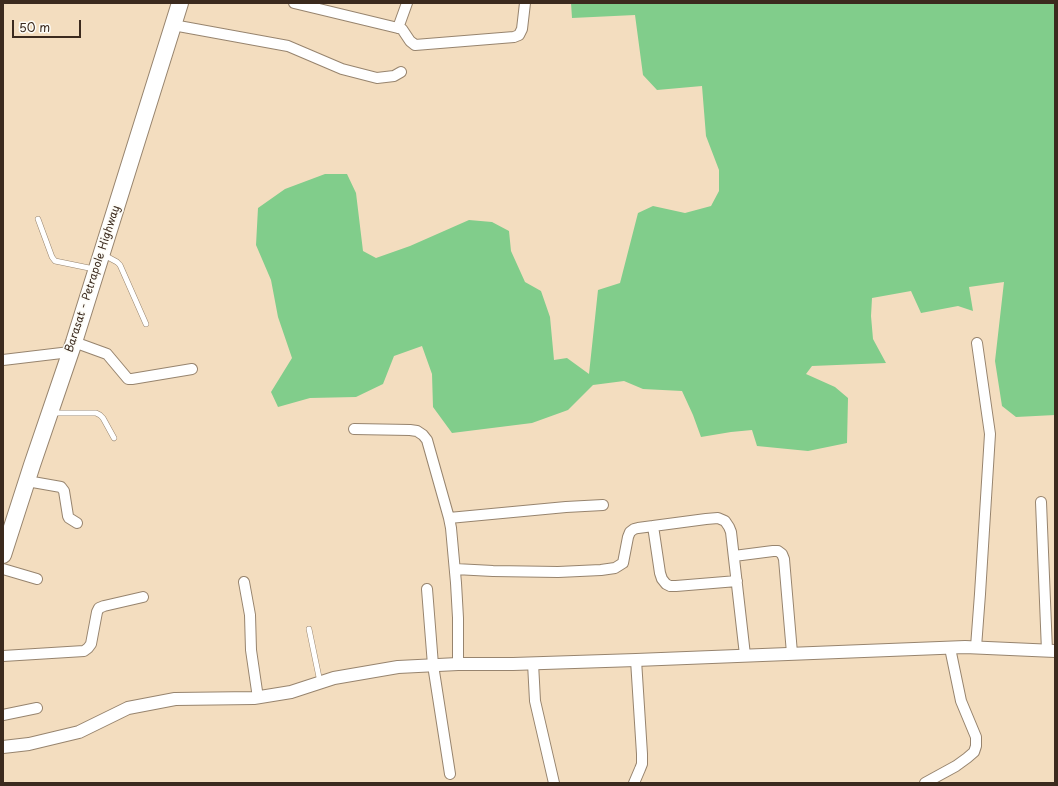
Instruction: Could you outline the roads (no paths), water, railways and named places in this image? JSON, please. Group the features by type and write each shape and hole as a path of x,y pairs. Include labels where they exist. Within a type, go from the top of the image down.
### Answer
{"highway":[{"name":"Barasat - Petrapole Highway","path":"3,555 97,270 180,3"}],"street":[{"path":"294,3 402,29 410,41 415,45 514,37 520,33 522,29 525,3"},
{"path":"398,28 407,3"},
{"path":"173,26 288,46 342,69 377,78 394,76 401,72"},
{"path":"976,648 990,434 977,343"},
{"path":"3,360 72,347 107,354 128,379 192,369"},
{"path":"354,429 417,431 427,440 449,518 455,569 458,618 458,664"},
{"path":"27,480 61,487 64,491 68,516 77,523"},
{"path":"3,747 29,744 79,732 128,708 175,699 258,698 291,692 334,678 398,667 950,648 1051,651 1041,502"},
{"path":"449,518 559,507 603,505"},
{"path":"455,569 558,572 615,568 623,563 630,532 638,528 718,518 726,522 731,532 745,655"},
{"path":"653,526 660,573 666,584 676,586 737,581"},
{"path":"734,556 773,551 778,551 782,554 784,560 792,653"},
{"path":"3,569 37,579"},
{"path":"244,582 250,615 251,644 258,698"},
{"path":"427,589 433,665 450,774"},
{"path":"3,656 84,650 91,644 99,608 143,597"},
{"path":"925,783 956,766 974,752 976,746 976,736 961,701 950,648"},
{"path":"634,783 642,764 636,660"},
{"path":"533,663 535,701 554,783"},
{"path":"3,715 37,708"}],"lane":[{"path":"38,219 52,257 55,260 97,270"},
{"path":"102,253 120,265 146,324"},
{"path":"49,413 96,413 103,418 114,438"},
{"path":"309,629 320,682"}]}
